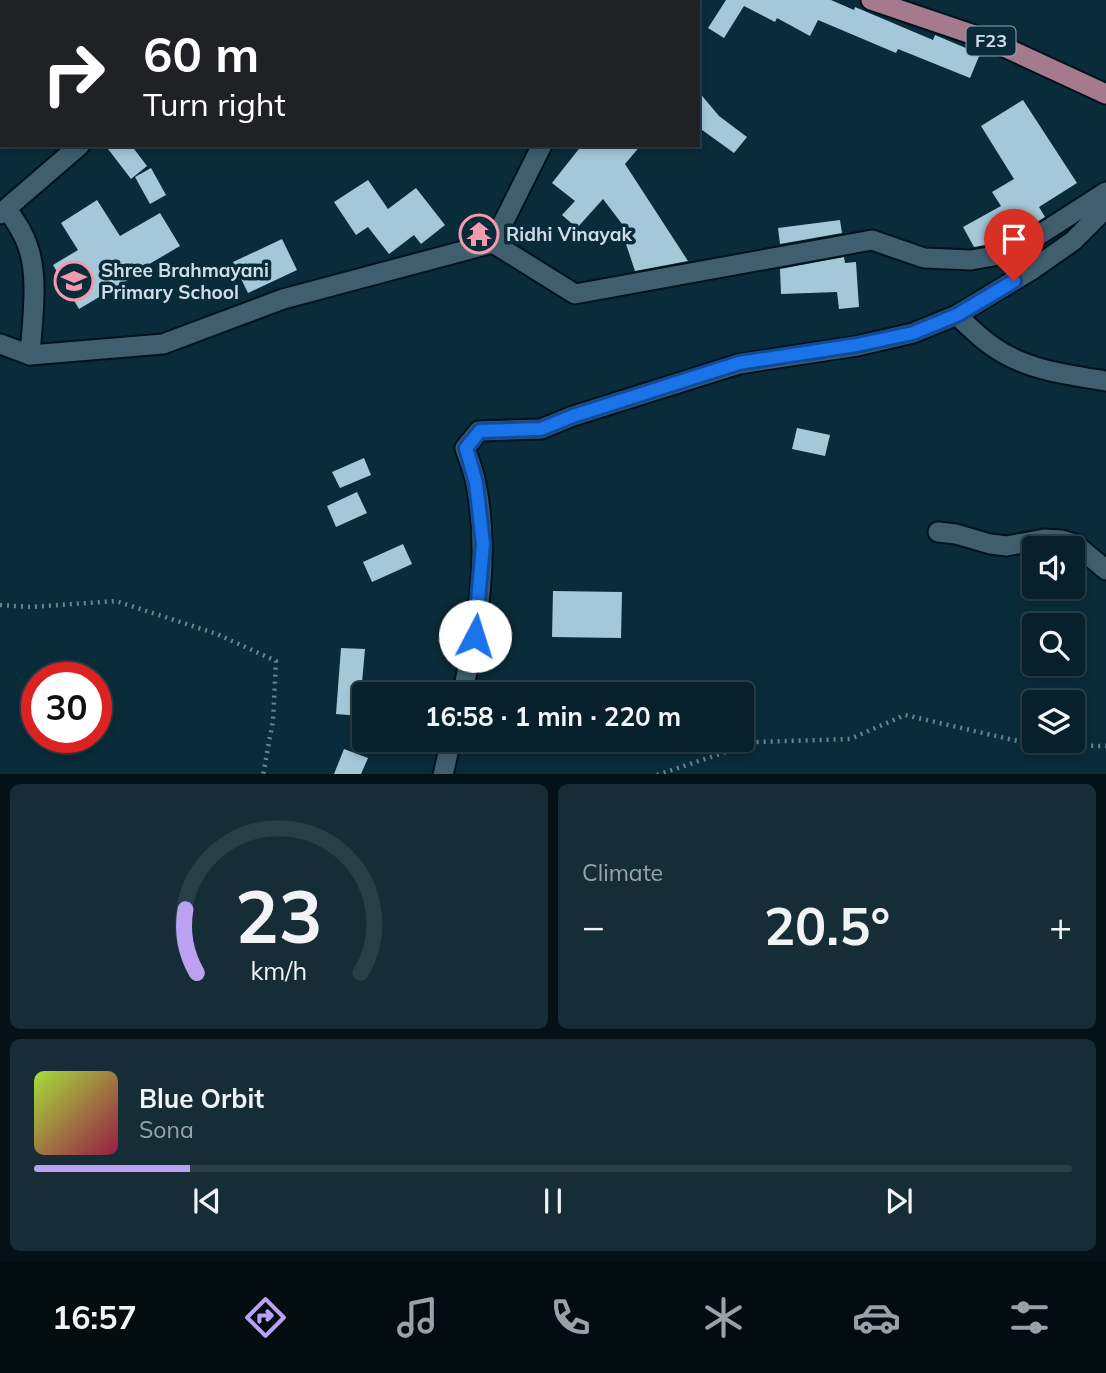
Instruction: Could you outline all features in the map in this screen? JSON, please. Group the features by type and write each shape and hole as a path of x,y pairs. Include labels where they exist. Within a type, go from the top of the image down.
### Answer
{"main road":[{"name":"F23","path":"871,0 989,40 1106,94"}],"street":[{"path":"30,355 33,305 29,248 4,211 78,147"},
{"path":"493,243 541,147"},
{"path":"0,344 30,355 163,344 283,299 493,243 575,294 872,240 924,258 971,260 1011,253 1106,192"},
{"path":"465,682 475,636 483,544 476,483 466,448 480,431 541,429 573,416 739,363 857,345 913,333 957,315 1033,269 1063,248 1106,208"},
{"path":"957,315 996,349 1014,359 1066,375 1106,381"},
{"path":"938,532 1007,546 1044,539 1061,540 1075,544 1106,570"},
{"path":"443,774 448,752"}],"path":[{"path":"0,605 31,607 116,601 218,634 276,661 274,721 263,774"},
{"path":"660,774 756,742 850,739 905,715 1034,745 1106,746"}],"building":[{"path":"726,0 831,0 854,10 855,7 933,40 935,35 980,54 970,78 898,49 896,53 818,20 810,36 777,18 775,22 744,6 724,38 708,28"},
{"path":"700,93 719,116 747,137 734,153 700,128"},
{"path":"1023,100 1077,183 1039,207 1045,217 1018,234 1002,242 974,247 963,227 1001,206 992,192 1014,179 981,126"},
{"path":"107,147 133,147 147,166 131,179"},
{"path":"580,147 639,147 625,164 688,261 635,271 626,244 635,241 603,199 577,228 562,215 575,201 552,183"},
{"path":"151,168 166,195 150,204 135,177"},
{"path":"368,180 388,209 416,188 445,225 421,244 414,235 389,254 368,227 356,235 334,202"},
{"path":"97,200 120,236 160,213 180,246 79,309 53,265 78,250 61,223"},
{"path":"840,220 842,233 780,244 778,228"},
{"path":"282,239 297,270 248,293 233,262"},
{"path":"844,257 845,263 856,262 859,307 839,309 837,292 781,294 780,269"},
{"path":"797,428 830,435 825,456 792,449"},
{"path":"364,458 371,475 340,488 332,472"},
{"path":"357,492 367,513 336,527 327,506"},
{"path":"403,544 412,564 372,582 363,562"},
{"path":"553,591 622,592 621,638 552,637"},
{"path":"341,648 365,649 362,682 352,682 352,715 336,714"},
{"path":"344,749 368,758 361,774 334,774"}],"place":[{"name":"Ridhi Vinayak","path":"479,234"},
{"name":"Shree Brahmayani Primary School","path":"74,281"}],"route":[{"path":"475,636 483,544 476,483 466,448 480,431 541,429 573,416 739,363 857,345 913,333 957,315 1014,281"}]}
